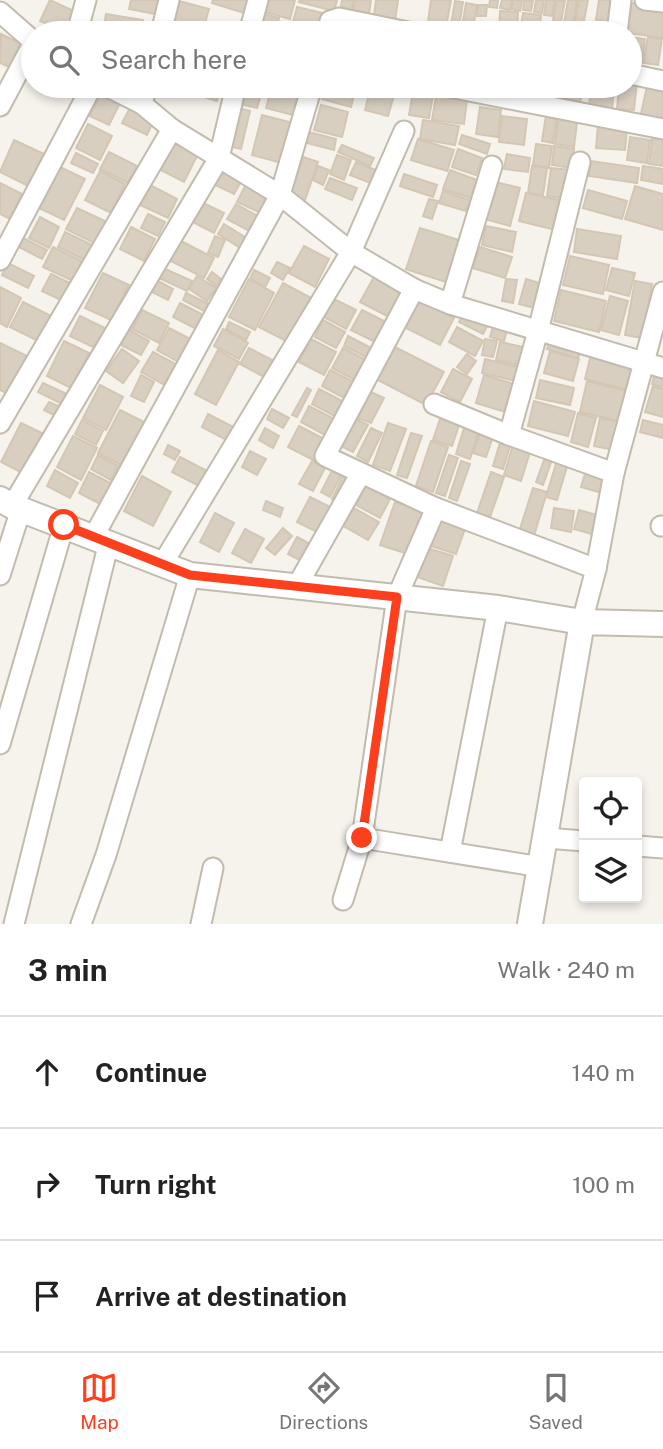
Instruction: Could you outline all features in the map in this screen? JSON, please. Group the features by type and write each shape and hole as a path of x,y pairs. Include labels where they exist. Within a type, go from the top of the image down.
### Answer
{"street":[{"path":"80,21 86,0"},
{"path":"163,21 169,0"},
{"path":"252,21 258,0"},
{"path":"618,21 621,0"},
{"path":"645,0 663,2"},
{"path":"0,12 21,32"},
{"path":"330,21 339,18 354,21"},
{"path":"0,106 21,66"},
{"path":"642,76 663,80"},
{"path":"0,260 86,98"},
{"path":"147,98 172,129 280,195 351,252 414,289 450,304 654,366"},
{"path":"0,575 11,505 219,158 233,98"},
{"path":"14,924 101,539 280,195 308,98"},
{"path":"505,98 663,129"},
{"path":"0,423 172,129"},
{"path":"163,563 351,252 404,131"},
{"path":"509,435 580,162"},
{"path":"450,304 492,166"},
{"path":"414,289 325,456 436,508 596,569"},
{"path":"530,924 582,622 596,569 614,473 654,366 663,292"},
{"path":"434,404 509,435 614,473"},
{"path":"297,586 361,473"},
{"path":"11,505 190,575 498,608 582,622 663,624"},
{"path":"343,900 362,838 397,597 436,508"},
{"path":"0,744 64,525"},
{"path":"82,924 106,855 190,575"},
{"path":"450,852 498,608"},
{"path":"362,838 541,867"},
{"path":"546,838 579,841"},
{"path":"642,846 663,848"},
{"path":"201,924 213,868"}],"building":[{"path":"50,0 78,13 74,21 40,21"},
{"path":"131,0 162,0 160,15 129,9"},
{"path":"213,0 255,0 251,15 212,3"},
{"path":"269,0 295,0 290,19 265,12"},
{"path":"337,0 334,11 299,2"},
{"path":"342,0 353,0 352,9 341,7"},
{"path":"355,0 371,0 369,14 353,12"},
{"path":"376,0 398,0 395,20 374,16"},
{"path":"431,0 451,0 447,21 428,21"},
{"path":"490,0 498,0 497,8 489,7"},
{"path":"502,0 512,0 510,10 500,8"},
{"path":"513,0 522,0 520,11 511,9"},
{"path":"524,0 533,0 531,11 523,10"},
{"path":"536,0 544,0 542,13 534,12"},
{"path":"546,0 555,0 552,16 544,15"},
{"path":"556,0 565,0 561,21 553,21"},
{"path":"568,0 577,0 574,21 564,21"},
{"path":"579,0 588,0 584,21 575,21"},
{"path":"599,0 615,0 612,21 596,20"},
{"path":"179,1 209,9 206,21 173,21"},
{"path":"455,1 463,2 460,21 452,21"},
{"path":"626,2 663,8 663,38 642,35 642,21 623,21"},
{"path":"466,3 477,5 474,21 463,21"},
{"path":"478,5 487,5 486,16 477,16"},
{"path":"297,7 327,14 325,21 293,21"},
{"path":"500,11 518,12 518,21 500,21"},
{"path":"260,13 279,18 278,21 258,21"},
{"path":"523,13 541,15 540,21 522,21"},
{"path":"106,14 143,20 143,21 105,21"},
{"path":"1,34 21,44 21,52 13,69 0,63"},
{"path":"648,37 662,39 658,65 643,63"},
{"path":"642,39 645,39 642,62"},
{"path":"647,86 663,90 663,119 641,114"},
{"path":"99,98 109,98 120,103 109,125 90,116"},
{"path":"236,98 260,98 257,108 235,103"},
{"path":"269,98 301,98 297,116 266,108"},
{"path":"322,98 353,98 351,107"},
{"path":"368,98 393,98 388,116 365,110"},
{"path":"412,98 432,98 429,118 409,115"},
{"path":"436,98 467,100 464,124 432,120"},
{"path":"527,98 550,98 549,102"},
{"path":"554,98 581,98 579,108 553,102"},
{"path":"590,98 613,98 612,110 589,107"},
{"path":"618,98 635,98 634,110 617,109"},
{"path":"132,104 156,116 147,135 122,123"},
{"path":"321,105 348,112 342,137 314,130"},
{"path":"234,107 250,111 241,149 225,145"},
{"path":"480,107 501,110 498,137 476,134"},
{"path":"262,115 293,123 282,163 252,155"},
{"path":"546,115 557,116 553,143 542,141"},
{"path":"502,116 527,119 524,145 499,142"},
{"path":"558,119 577,122 574,147 555,144"},
{"path":"423,120 459,126 455,145 420,139"},
{"path":"88,124 112,136 100,160 76,148"},
{"path":"598,125 627,127 625,150 596,148"},
{"path":"309,132 336,139 334,150 307,143"},
{"path":"653,133 663,134 663,166 649,164"},
{"path":"462,135 490,144 487,154 459,144"},
{"path":"176,136 201,148 184,182 159,169"},
{"path":"630,137 650,140 647,163 627,160"},
{"path":"418,139 454,150 447,171 411,160"},
{"path":"14,140 44,154 28,186 0,172"},
{"path":"536,144 552,146 549,168 533,165"},
{"path":"342,145 374,158 370,166 338,152"},
{"path":"554,146 574,149 572,168 552,165"},
{"path":"458,149 482,158 476,175 452,167"},
{"path":"109,152 137,166 128,183 100,169"},
{"path":"76,153 98,164 93,173 71,163"},
{"path":"507,154 530,158 528,172 504,169"},
{"path":"337,155 351,160 344,180 330,174"},
{"path":"303,157 318,162 304,203 289,198"},
{"path":"591,161 639,168 637,183 589,176"},
{"path":"356,162 378,171 373,184 350,175"},
{"path":"216,164 243,178 234,194 207,181"},
{"path":"318,166 329,170 323,185 313,180"},
{"path":"532,166 547,168 543,195 528,193"},
{"path":"643,166 663,169 663,184 641,180"},
{"path":"60,167 85,179 64,220 39,208"},
{"path":"551,168 571,170 567,199 547,196"},
{"path":"450,170 477,180 471,198 443,189"},
{"path":"100,171 125,184 111,213 85,200"},
{"path":"404,174 437,185 433,197 400,186"},
{"path":"330,178 357,188 352,200 325,189"},
{"path":"247,182 271,194 261,213 237,202"},
{"path":"495,182 520,188 510,226 485,219"},
{"path":"0,183 22,194 10,219 0,214"},
{"path":"148,184 177,199 168,218 138,204"},
{"path":"635,186 663,194 663,230 625,219"},
{"path":"588,190 627,201 622,219 583,208"},
{"path":"443,191 470,200 466,211 439,203"},
{"path":"526,193 563,201 556,230 519,221"},
{"path":"429,199 438,201 432,219 423,216"},
{"path":"197,200 224,213 214,233 187,219"},
{"path":"236,204 263,219 255,234 227,219"},
{"path":"77,208 109,223 98,245 66,229"},
{"path":"148,214 165,222 158,236 141,228"},
{"path":"40,217 59,227 49,248 29,238"},
{"path":"224,224 248,239 242,249 218,234"},
{"path":"486,226 516,232 512,252 482,245"},
{"path":"131,227 155,239 144,261 120,249"},
{"path":"420,228 462,241 449,283 406,269"},
{"path":"577,229 621,236 617,259 574,252"},
{"path":"65,232 92,245 84,260 58,247"},
{"path":"215,236 225,240 218,257 208,253"},
{"path":"23,238 47,250 42,259 19,247"},
{"path":"179,240 214,258 204,278 169,260"},
{"path":"304,246 329,259 315,287 289,273"},
{"path":"53,247 83,262 73,281 43,267"},
{"path":"480,247 512,257 505,278 473,268"},
{"path":"570,256 609,265 603,294 563,285"},
{"path":"277,262 290,268 283,280 271,273"},
{"path":"8,263 34,276 28,288 2,275"},
{"path":"163,268 192,281 187,291 159,278"},
{"path":"612,268 635,273 629,296 606,290"},
{"path":"254,270 270,278 265,287 250,279"},
{"path":"212,272 221,279 216,286 207,279"},
{"path":"103,273 129,285 111,320 85,308"},
{"path":"51,274 76,286 67,303 42,291"},
{"path":"375,275 405,291 391,318 360,302"},
{"path":"197,276 216,288 207,301 189,289"},
{"path":"249,279 274,293 255,330 229,317"},
{"path":"506,279 517,280 513,303 502,301"},
{"path":"526,279 546,285 539,309 519,304"},
{"path":"158,281 173,289 168,300 152,292"},
{"path":"635,281 652,284 642,338 625,335"},
{"path":"283,283 311,298 288,342 259,327"},
{"path":"0,287 21,298 7,327 0,323"},
{"path":"561,290 606,301 599,332 554,321"},
{"path":"186,293 209,304 206,312 183,300"},
{"path":"610,296 628,301 619,335 601,330"},
{"path":"332,298 356,310 346,329 322,316"},
{"path":"419,299 454,318 440,345 404,327"},
{"path":"23,302 55,318 42,343 10,327"},
{"path":"180,303 209,318 202,332 173,317"},
{"path":"142,310 169,323 159,343 132,329"},
{"path":"362,310 388,323 377,343 351,330"},
{"path":"465,310 489,323 483,334 459,322"},
{"path":"80,316 109,330 99,350 70,336"},
{"path":"495,319 509,323 504,341 490,337"},
{"path":"323,320 345,332 336,348 315,337"},
{"path":"229,322 250,332 246,340 226,329"},
{"path":"457,327 483,341 475,356 449,342"},
{"path":"169,328 196,342 184,365 157,350"},
{"path":"223,329 248,343 239,359 214,346"},
{"path":"129,330 149,341 141,355 121,345"},
{"path":"348,336 375,350 370,359 344,346"},
{"path":"551,336 582,345 578,358 547,349"},
{"path":"311,339 336,352 324,375 299,362"},
{"path":"485,339 497,341 493,357 482,355"},
{"path":"64,341 89,353 71,388 47,376"},
{"path":"500,342 528,348 524,366 496,360"},
{"path":"0,343 31,358 12,396 0,390"},
{"path":"393,346 444,372 426,405 376,379"},
{"path":"249,348 276,362 268,379 240,364"},
{"path":"343,348 370,362 359,382 332,368"},
{"path":"122,349 139,361 123,383 106,371"},
{"path":"218,350 239,362 216,405 195,394"},
{"path":"592,350 639,363 632,391 585,379"},
{"path":"550,351 579,359 573,381 544,373"},
{"path":"153,352 179,366 168,387 141,372"},
{"path":"467,354 476,361 467,374 457,367"},
{"path":"485,359 523,368 520,382 482,373"},
{"path":"657,367 663,368 663,387 652,384"},
{"path":"453,369 472,379 460,402 441,392"},
{"path":"330,370 356,383 348,400 322,386"},
{"path":"141,375 154,382 144,402 131,396"},
{"path":"484,375 517,385 509,413 476,403"},
{"path":"540,380 574,388 570,405 536,398"},
{"path":"587,381 631,392 623,422 580,412"},
{"path":"43,383 71,396 66,406 38,392"},
{"path":"100,385 123,397 106,430 83,418"},
{"path":"653,386 663,389 663,417 645,412"},
{"path":"307,388 311,390 297,417 292,415"},
{"path":"319,389 346,403 338,418 312,404"},
{"path":"371,392 384,398 371,423 358,418"},
{"path":"534,401 575,412 568,436 528,426"},
{"path":"49,402 65,409 60,418 44,410"},
{"path":"309,406 334,419 325,435 301,422"},
{"path":"272,409 289,418 283,428 267,419"},
{"path":"120,410 146,423 123,466 98,453"},
{"path":"443,410 462,416 452,446 433,440"},
{"path":"578,413 596,418 588,447 571,442"},
{"path":"208,414 237,429 230,442 202,427"},
{"path":"600,418 620,422 614,450 594,446"},
{"path":"356,419 368,425 353,452 341,446"},
{"path":"82,420 103,431 96,445 75,434"},
{"path":"643,420 663,425 663,438 640,432"},
{"path":"21,423 46,435 26,475 1,462"},
{"path":"388,423 406,429 390,471 373,465"},
{"path":"465,425 479,430 470,459 456,454"},
{"path":"299,426 326,440 315,461 288,447"},
{"path":"265,428 279,436 273,448 259,440"},
{"path":"371,428 382,433 368,462 357,456"},
{"path":"481,430 494,434 486,457 473,453"},
{"path":"411,433 422,436 407,478 397,475"},
{"path":"73,436 97,448 81,480 57,467"},
{"path":"502,436 512,439 503,469 493,466"},
{"path":"431,441 448,447 433,492 416,486"},
{"path":"513,444 531,449 521,481 504,475"},
{"path":"168,445 180,451 175,460 164,454"},
{"path":"250,451 266,459 257,475 242,467"},
{"path":"547,452 554,454 543,485 536,482"},
{"path":"98,455 118,466 111,480 91,469"},
{"path":"449,455 458,458 445,496 436,493"},
{"path":"180,457 209,472 201,487 172,472"},
{"path":"558,457 569,460 557,500 546,497"},
{"path":"312,461 325,468 313,491 299,484"},
{"path":"461,461 470,464 457,501 449,498"},
{"path":"335,465 344,470 330,497 321,492"},
{"path":"55,470 78,483 70,498 47,486"},
{"path":"346,470 357,475 342,504 332,499"},
{"path":"586,470 607,477 602,493 581,487"},
{"path":"89,472 114,485 104,506 79,493"},
{"path":"491,472 504,477 489,520 476,516"},
{"path":"142,476 171,492 153,526 124,511"},
{"path":"366,486 390,499 380,518 356,505"},
{"path":"533,488 547,492 533,539 518,535"},
{"path":"310,497 334,509 321,534 297,522"},
{"path":"266,501 283,508 280,517 263,510"},
{"path":"395,502 425,512 411,555 380,545"},
{"path":"354,508 379,522 368,540 343,526"},
{"path":"554,508 574,511 571,532 551,528"},
{"path":"579,510 600,516 595,535 574,529"},
{"path":"215,513 234,523 219,552 200,542"},
{"path":"440,518 466,526 456,554 431,546"},
{"path":"283,528 292,536 275,555 266,548"},
{"path":"245,529 264,539 251,563 232,553"},
{"path":"297,537 312,545 303,562 288,554"},
{"path":"424,547 453,556 443,586 414,576"}],"route":[{"path":"64,525 190,575 397,597 362,838"}]}
